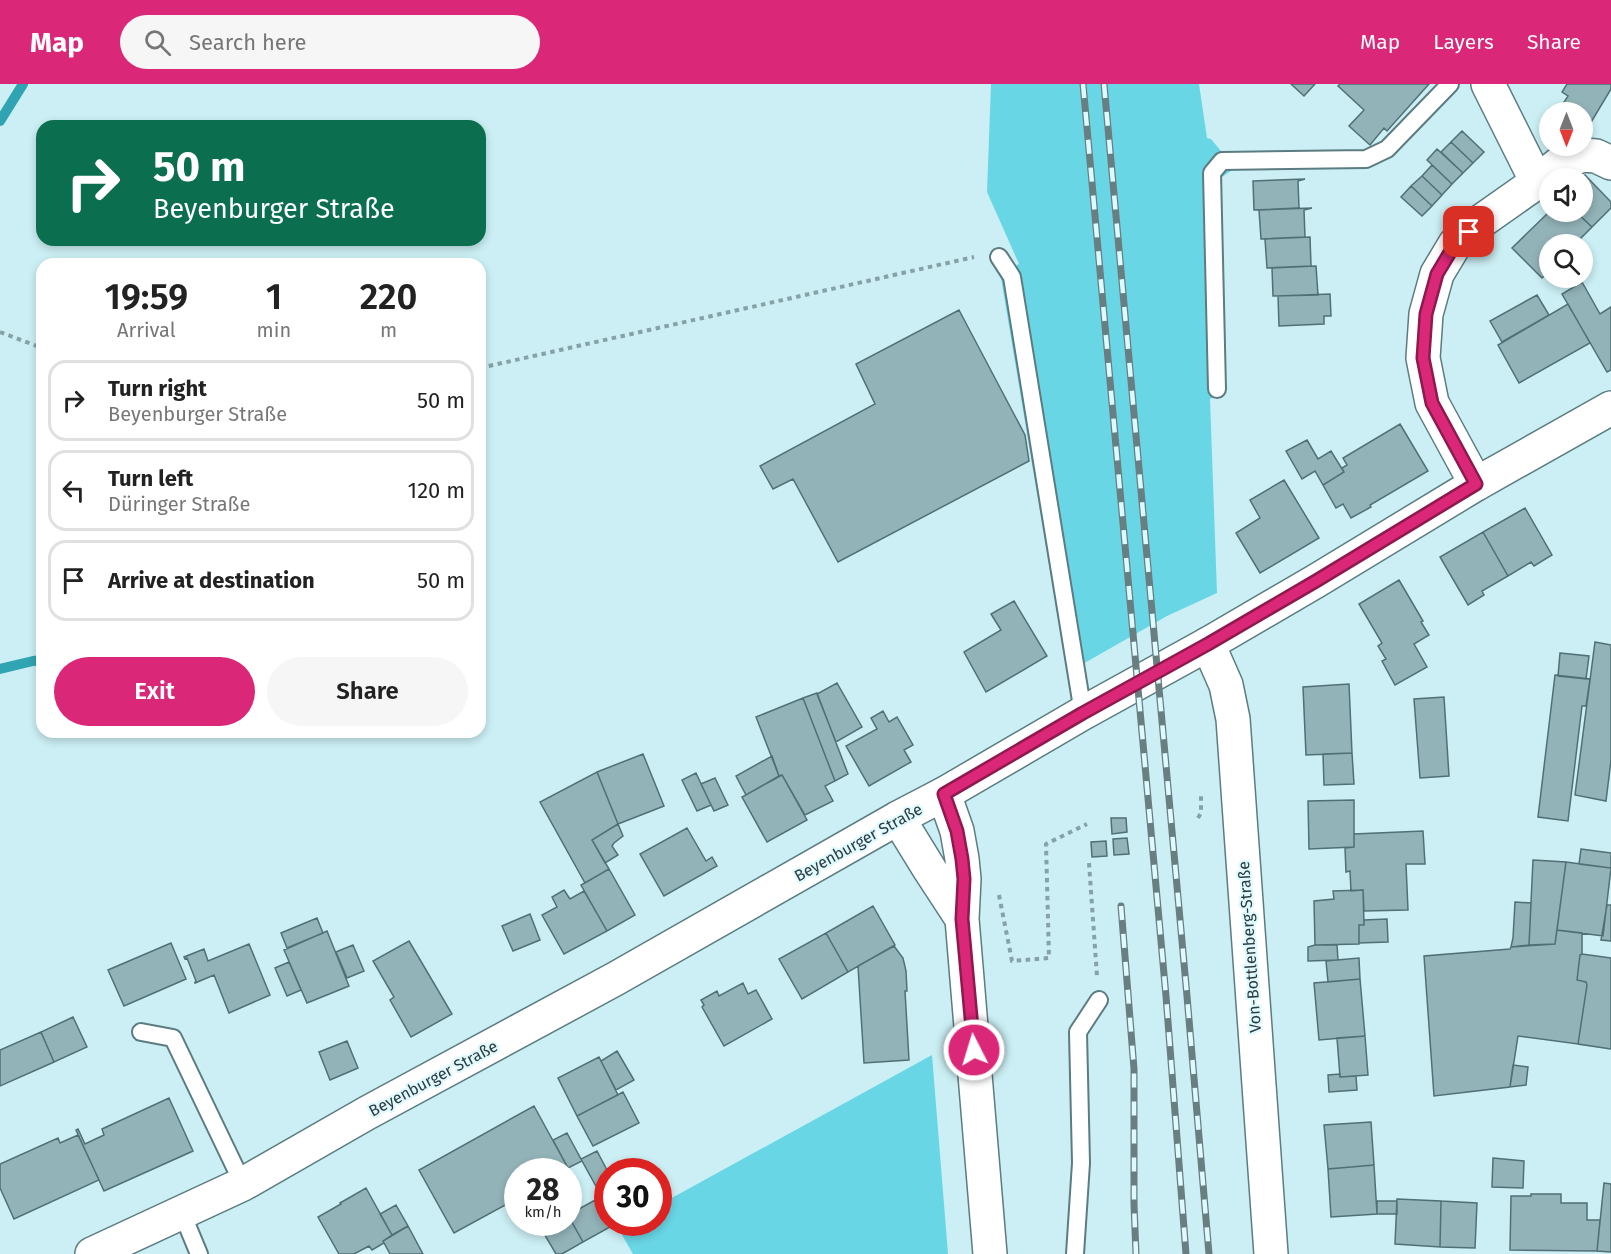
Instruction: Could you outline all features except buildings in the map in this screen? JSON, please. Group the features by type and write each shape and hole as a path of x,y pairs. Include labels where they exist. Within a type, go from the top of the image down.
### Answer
{"street":[{"path":"1488,84 1537,182"},
{"path":"1476,484 1432,403 1423,358 1426,314 1437,274 1455,244 1483,220 1559,164 1583,154 1596,156 1611,163"},
{"name":"Beyenburger Straße","path":"92,1254 243,1184 367,1113 615,980 1208,644 1476,484 1611,408"},
{"name":"Von-Bottlenberg-Straße","path":"1208,644 1226,685 1233,719 1272,1254"},
{"path":"944,794 957,831 962,859 964,879 962,919 990,1254"},
{"path":"898,818 962,919"}],"lane":[{"path":"1217,389 1212,173 1222,161 1366,159 1387,149 1450,84"},
{"path":"999,257 1012,277 1083,713"},
{"path":"1075,1254 1081,1163 1078,1032 1099,1000"},
{"path":"141,1032 173,1038 243,1184"},
{"path":"182,1213 199,1254"}],"path":[{"path":"486,367 977,256 999,257"},
{"path":"0,333 36,346"},
{"path":"1198,818 1201,813 1202,787"},
{"path":"999,894 1012,961 1049,958 1046,844 1087,824"},
{"path":"1089,863 1099,1000"}],"shaded area":[{"path":"991,84 1199,84 1207,138 1211,139 1235,168 1222,177 1217,186 1223,392 1210,399 1217,593 1167,616 1067,673 1000,272 1019,264 987,192"},
{"path":"932,1055 948,1254 633,1254 623,1236 672,1236 672,1198"}],"waterway":[{"path":"0,121 23,84"},
{"path":"0,669 36,661"}],"railway":[{"path":"1083,84 1166,996 1186,1254"},
{"path":"1104,84 1209,1254"},
{"path":"1121,906 1134,1069 1136,1254"}],"route":[{"path":"974,1050 962,919 964,879 962,859 957,831 944,794 1208,644 1476,484 1432,403 1423,358 1426,314 1437,274 1455,244 1469,232"}]}
